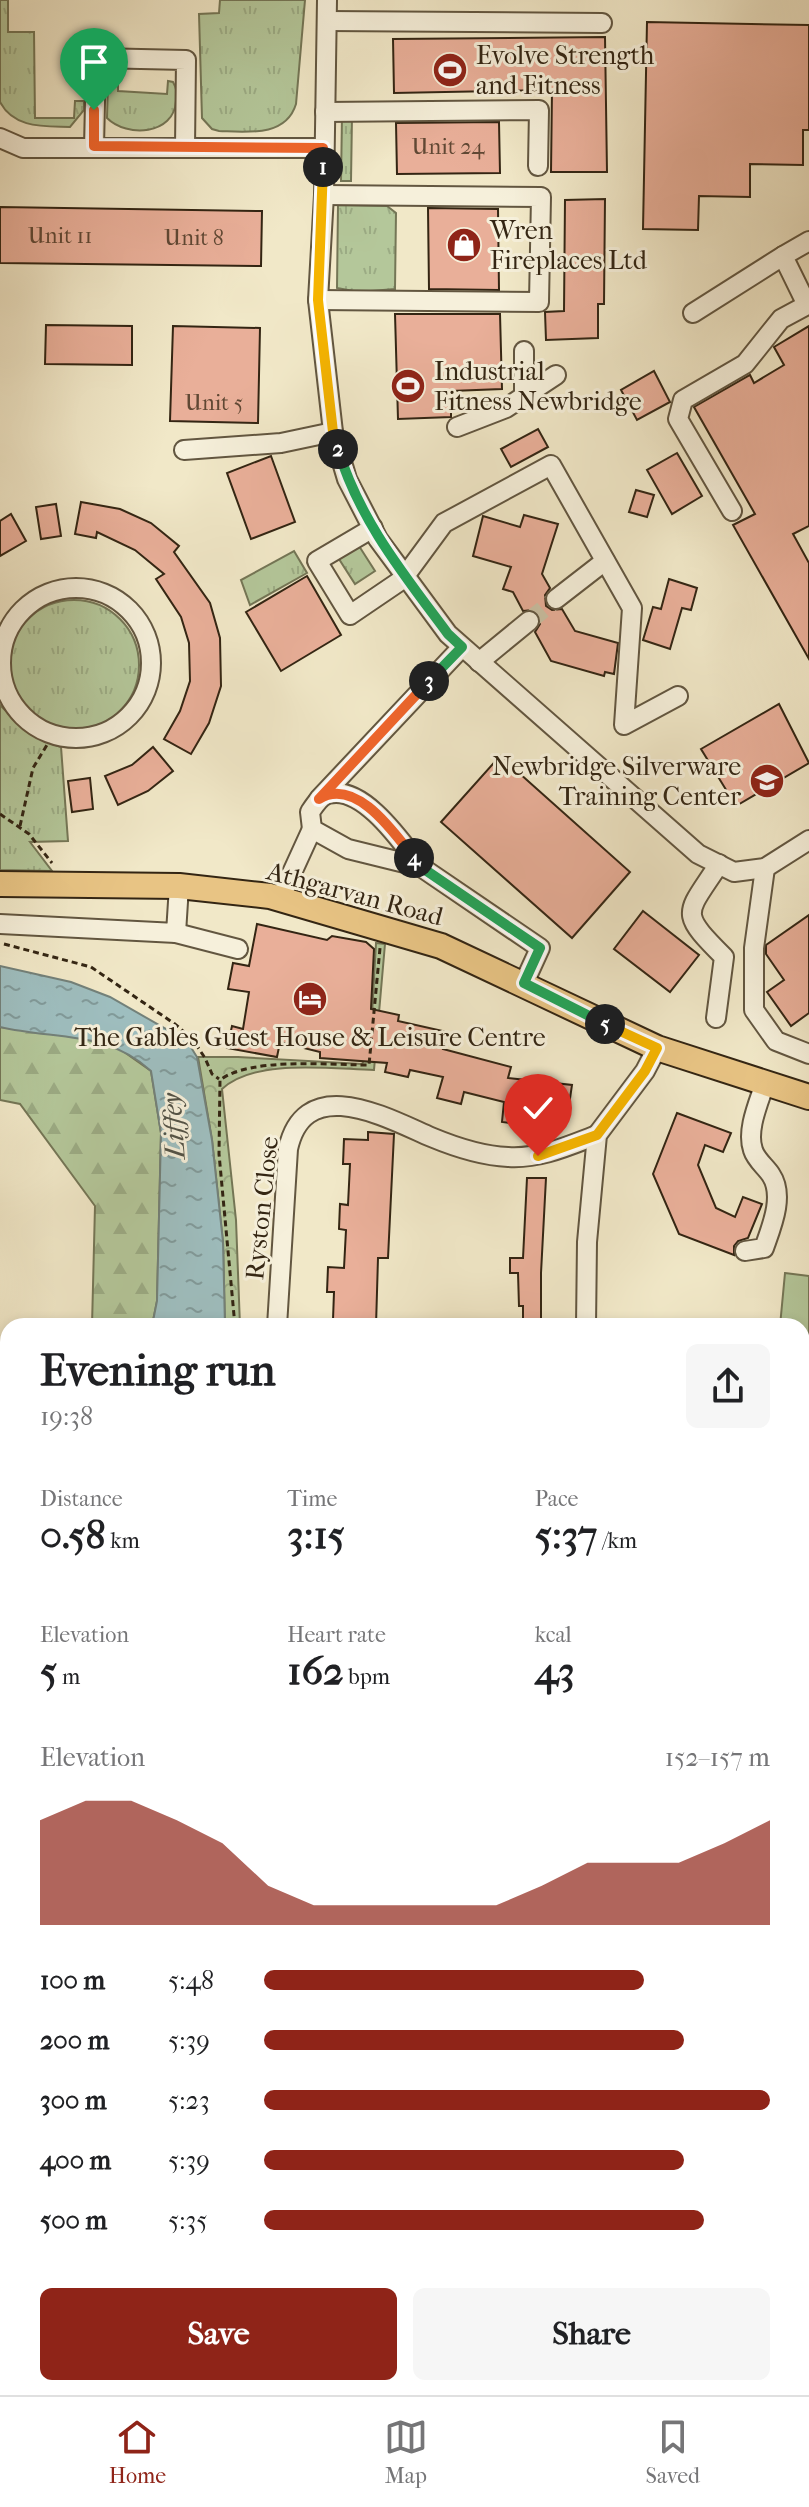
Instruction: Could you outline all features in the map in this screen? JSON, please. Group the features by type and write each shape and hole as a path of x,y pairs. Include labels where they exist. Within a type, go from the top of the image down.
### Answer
{"main road":[{"name":"Athgarvan Road","path":"0,884 179,886 280,899 441,946 657,1048 809,1097"}],"street":[{"path":"327,0 324,195 318,300 331,346 333,432 347,479 373,528 448,634 698,854 734,872 765,868 809,840"},
{"path":"327,21 602,23"},
{"path":"94,146 96,58 186,60 185,147"},
{"path":"325,112 539,110 538,166"},
{"path":"0,138 23,148 323,148"},
{"path":"318,300 539,302 541,197 324,195"},
{"path":"693,313 809,241"},
{"path":"732,511 678,419 683,400 745,364 781,319 808,304 783,256"},
{"path":"524,351 524,396"},
{"path":"457,427 506,408 556,375"},
{"path":"184,450 281,443 333,432"},
{"path":"373,528 317,561 350,615 406,576 444,523 551,465 632,608 624,725 678,696"},
{"path":"556,599 605,561"},
{"path":"75,588 98,591 120,601 137,618 148,639 152,662 148,686 138,707 121,724 100,735 76,739 53,735 36,727 22,716 2,685 0,665 4,641 14,620 30,603 51,592 75,588"},
{"path":"479,662 529,621"},
{"path":"280,899 312,829 310,812 319,799 462,647"},
{"path":"319,799 329,794 365,804 385,820 421,867 540,948 524,983"},
{"path":"312,829 348,849 421,867"},
{"path":"716,1018 724,957 699,932 691,914 693,902 719,864"},
{"path":"765,868 754,948 754,1010 776,1041 809,1054"},
{"path":"176,933 179,886"},
{"path":"0,924 176,933 238,949"},
{"path":"586,1318 587,1242 597,1135 645,1071 657,1048"},
{"path":"745,1251 764,1248 773,1221 777,1194 774,1179 753,1153 751,1138 765,1083"},
{"name":"Ryston Close","path":"277,1318 288,1149 293,1129 310,1115 327,1106 349,1106 382,1114 433,1138 473,1151 507,1157 538,1156 597,1135"}],"path":[{"path":"20,826 33,768 53,735"},
{"path":"0,814 20,826 56,868 63,885"},
{"path":"0,943 91,967 175,1024 193,1040 212,1074 220,1080"}],"green space":[{"path":"0,0 8,0 8,32 34,32 35,118 74,118 75,101 84,101 84,110 70,127 22,122 6,111 0,102"},
{"path":"220,0 305,0 296,104 291,115 275,127 253,132 219,131 212,129 202,118 199,14 219,13"},
{"path":"113,77 118,77 118,91 167,94 168,81 173,82 176,101 167,121 159,127 137,130 126,129 107,118 108,83"},
{"path":"342,116 352,116 351,181 341,181"},
{"path":"338,205 387,206 396,213 395,289 359,292 337,288"},
{"path":"359,546 375,571 355,584 339,559"},
{"path":"294,551 307,573 250,605 241,580"},
{"path":"74,600 99,605 120,619 134,640 139,665 134,690 120,711 99,725 74,730 49,725 28,711 14,690 9,665 14,640 28,619 49,605"},
{"path":"0,705 32,735 61,747 68,841 30,842 52,871 0,870"},
{"path":"376,943 385,944 374,1070 316,1067 273,1069 236,1079 222,1089 236,1220 240,1318 225,1318 223,1242 212,1140 198,1057 362,1064 370,1050"},
{"path":"0,1027 81,1038 117,1047 151,1071 161,1133 157,1301 154,1318 92,1318 95,1206 20,1104 0,1100"},
{"path":"785,1273 809,1276 809,1318 781,1318"}],"water":[{"name":"Liffey","path":"0,966 71,982 110,997 187,1041 197,1057 212,1140 223,1242 225,1318 154,1318 157,1301 161,1133 151,1071 134,1058 98,1042 0,1027"}],"building":[{"path":"647,22 809,25 809,130 803,130 803,165 750,164 750,197 699,196 698,230 643,229"},
{"path":"605,37 607,172 551,172 552,90 394,93 393,39"},
{"path":"499,122 500,173 397,174 396,123"},
{"path":"605,199 604,304 598,304 598,338 546,340 545,312 564,311 565,200"},
{"path":"0,207 262,211 261,266 0,263"},
{"name":"Wren Fireplaces Ltd","path":"428,208 498,209 499,290 429,289"},
{"path":"395,314 500,314 502,389 451,391 451,417 398,419"},
{"path":"46,325 132,326 132,365 45,364"},
{"path":"173,326 260,328 258,423 170,421"},
{"path":"809,326 809,526 793,534 809,563 809,659 733,525 755,514 694,407 750,375 754,383 784,365 774,347"},
{"path":"654,371 670,402 637,420 621,390"},
{"path":"538,429 548,447 511,467 501,449"},
{"path":"677,453 702,496 672,514 647,470"},
{"path":"271,456 295,522 251,539 227,473"},
{"path":"636,490 654,495 647,517 629,512"},
{"path":"81,502 120,509 151,523 179,546 174,552 210,603 220,638 221,686 209,723 191,754 164,739 180,711 190,681 189,643 181,617 156,579 164,574 135,550 97,532 96,538 75,534"},
{"path":"56,504 61,536 41,539 36,507"},
{"path":"11,514 26,541 0,556 0,521"},
{"path":"524,515 558,524 542,574 550,588 545,595 546,606 552,610 562,609 575,631 618,643 614,674 605,672 604,676 551,661 535,632 540,624 539,614 532,610 523,611 513,592 503,589 511,567 473,556 483,516 520,527"},
{"path":"307,576 341,635 281,671 246,612"},
{"path":"669,579 697,588 691,610 682,608 670,649 643,640 653,607 661,609"},
{"path":"779,704 809,763 736,806 701,749"},
{"path":"153,747 173,771 148,791 118,805 105,776 132,765"},
{"path":"500,756 630,872 572,938 441,822"},
{"path":"90,778 93,809 72,812 68,781"},
{"path":"643,911 699,955 670,992 614,949"},
{"path":"809,915 809,1013 791,1026 767,992 784,980 766,954 766,945"},
{"name":"The Gables Guest House & Leisure Centre","path":"257,924 327,940 332,936 366,942 374,949 371,1009 399,1015 398,1021 447,1032 443,1049 511,1067 508,1078 572,1085 567,1119 528,1114 526,1125 502,1122 504,1102 464,1092 461,1104 437,1098 443,1077 410,1070 408,1077 385,1072 387,1063 320,1058 320,1052 280,1042 277,1057 227,1048 232,1026 243,1029 249,992 228,989 233,963 249,966"},
{"path":"677,1113 731,1133 723,1152 705,1145 698,1165 716,1208 735,1217 743,1197 762,1204 748,1238 734,1246 734,1255 679,1234 653,1174"},
{"path":"368,1132 394,1134 388,1258 378,1258 376,1318 333,1318 334,1292 327,1292 328,1267 344,1268 346,1230 339,1229 340,1204 348,1205 350,1164 343,1164 344,1139 368,1140"},
{"path":"527,1178 546,1178 541,1318 523,1318 523,1306 519,1306 518,1273 510,1273 510,1258 523,1258"}],"tunnel":[{"path":"529,621 556,599"}],"place":[{"name":"Evolve Strength and Fitness","path":"450,70"},
{"name":"Wren Fireplaces Ltd","path":"464,245"},
{"name":"Industrial Fitness Newbridge","path":"408,386"},
{"name":"Newbridge Silverware Training Center","path":"767,781"},
{"name":"The Gables Guest House & Leisure Centre","path":"310,999"}],"route":[{"path":"94,110 94,146 323,148 324,195 318,300 333,432 347,479 378,539 448,634 462,647 319,799 329,794 365,804 385,820 421,867 540,948 524,983 657,1048 645,1071 597,1135 538,1156"}]}
